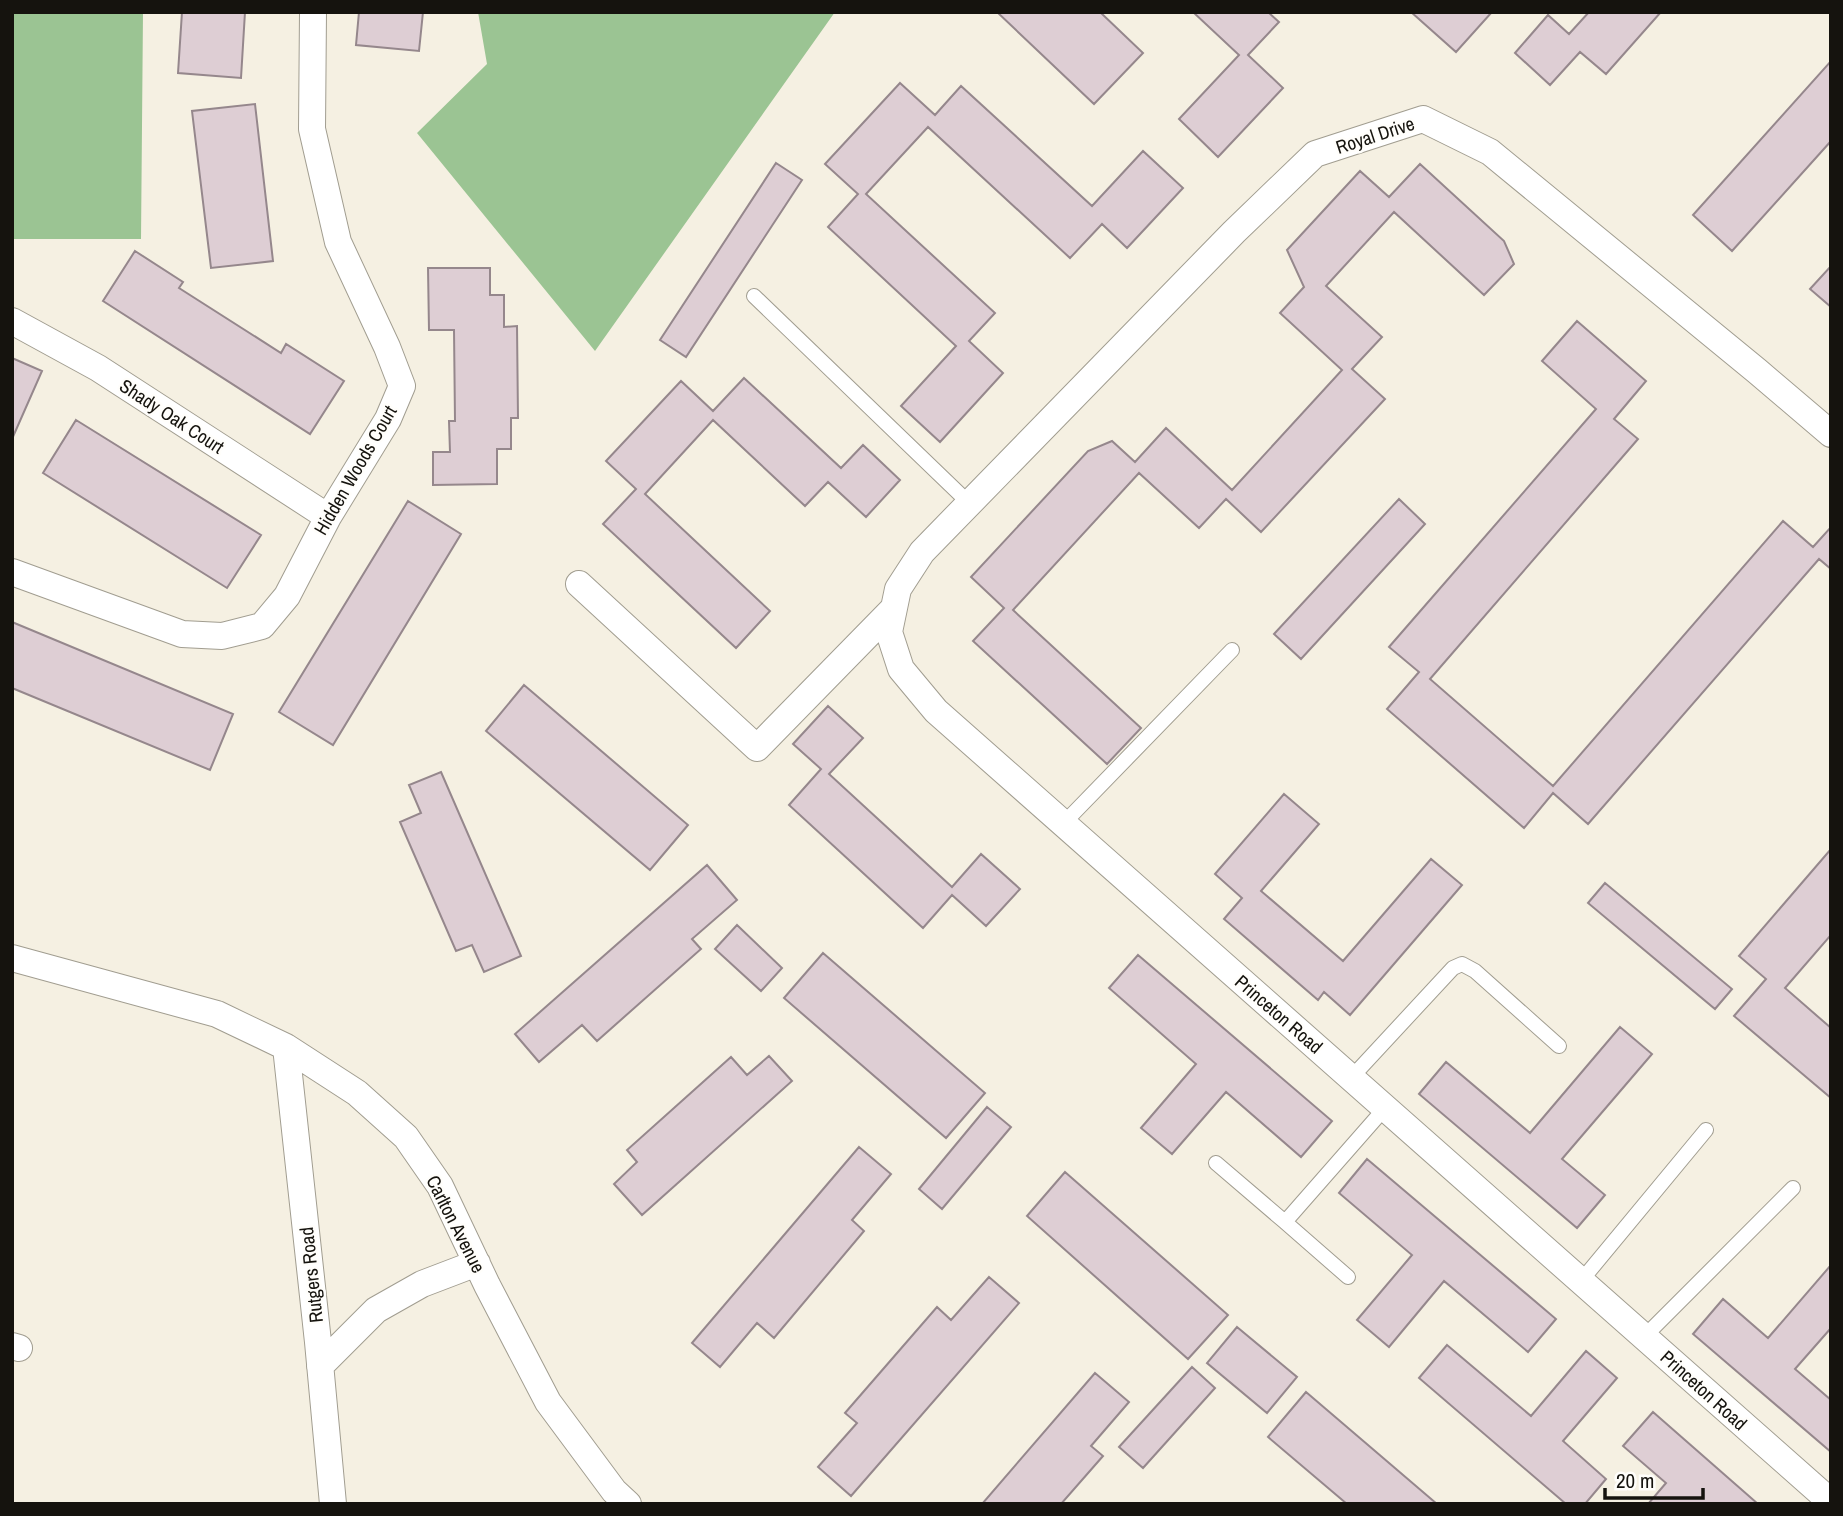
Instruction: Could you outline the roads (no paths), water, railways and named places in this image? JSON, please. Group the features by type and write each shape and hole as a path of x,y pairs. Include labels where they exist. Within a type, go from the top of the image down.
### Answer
{"street":[{"name":"Hidden Woods Court","path":"12,572 182,634 222,636 262,626 286,596 328,517 387,419 402,386 387,346 338,242 312,129 313,12"},
{"name":"Royal Drive","path":"989,482 1234,232 1315,154 1423,119 1490,152 1831,435"},
{"name":"Shady Oak Court","path":"12,321 98,368 328,517"},
{"name":"Princeton Road","path":"989,482 922,552 898,589 889,632 901,669 936,711 1831,1502"},
{"path":"579,584 757,748 894,608"},
{"name":"Carlton Avenue","path":"12,958 217,1014 286,1047 357,1093 406,1137 440,1186 548,1402 614,1491 628,1504"},
{"name":"Rutgers Road","path":"286,1047 333,1504"},
{"path":"320,1366 376,1310 422,1284 477,1264"}],"lane":[{"path":"754,296 969,503"},
{"path":"1063,824 1232,650"},
{"path":"1351,1078 1453,968 1462,964 1475,971 1559,1046"},
{"path":"1285,1222 1385,1108"},
{"path":"1581,1281 1706,1130"},
{"path":"1216,1163 1348,1278"},
{"path":"1644,1337 1793,1188"}]}
